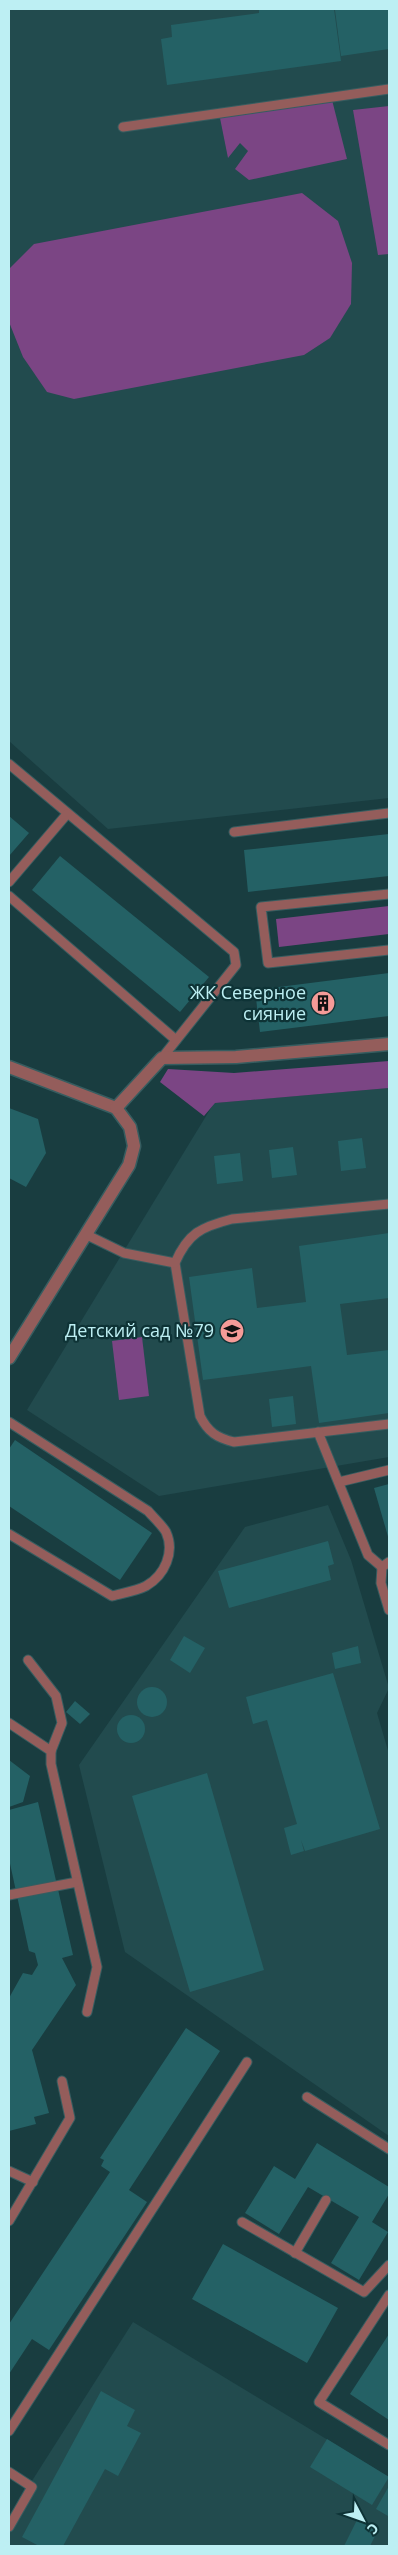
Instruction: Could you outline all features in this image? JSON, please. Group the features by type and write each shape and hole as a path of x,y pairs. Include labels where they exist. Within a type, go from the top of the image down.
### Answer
{"street":[{"path":"116,1108 162,1058 236,1057 389,1044"},
{"path":"9,1067 116,1108 130,1127 134,1146 129,1165 9,1358"}],"lane":[{"path":"123,127 389,89"},
{"path":"9,764 234,952 236,965 162,1058"},
{"path":"234,832 389,813"},
{"path":"9,882 67,814"},
{"path":"389,894 261,908 268,963 389,950"},
{"path":"9,896 176,1040"},
{"path":"389,1204 232,1219 209,1225 184,1243 175,1263 200,1416 207,1429 219,1439 234,1442 389,1424"},
{"path":"87,1235 124,1253 175,1263"},
{"path":"9,1422 148,1511 165,1531 169,1544 169,1556 158,1576 146,1586 112,1596 9,1534"},
{"path":"318,1432 368,1555 386,1564 380,1582 389,1610"},
{"path":"339,1482 389,1470"},
{"path":"28,1660 56,1696 62,1724 51,1751 51,1764 97,1967 87,2012"},
{"path":"9,1723 51,1751"},
{"path":"9,1894 77,1882"},
{"path":"9,2431 247,2062"},
{"path":"9,2221 70,2118 62,2080"},
{"path":"306,2097 389,2149"},
{"path":"9,2171 33,2182"},
{"path":"296,2253 326,2200"},
{"path":"242,2222 364,2292 389,2265"},
{"path":"389,2295 319,2402 389,2445"},
{"path":"9,2472 32,2487 9,2527"}],"shaded area":[{"path":"9,9 389,9 389,798 108,829 9,741"},
{"path":"331,96 347,159 249,180 235,169 248,151 240,143 228,158 220,118 239,111"},
{"path":"389,106 389,254 378,255 353,110"},
{"path":"302,193 338,221 352,263 351,304 330,338 304,355 74,399 47,392 23,357 9,322 9,269 34,244"},
{"path":"389,906 389,934 279,947 276,919"},
{"path":"389,1061 389,1088 215,1103 204,1116 160,1082 168,1069 234,1073"},
{"name":"Детский сад №79","path":"389,1088 389,1457 159,1496 27,1410 214,1103"},
{"path":"142,1337 149,1396 119,1400 112,1341"},
{"path":"328,1505 351,1560 389,1688 377,1713 389,1754 389,2136 125,1952 79,1765 245,1527"},
{"path":"133,2322 389,2477 389,2546 9,2546 9,2517"}],"building":[{"path":"259,9 334,9 341,61 167,85 161,39 172,37 171,25 259,13"},
{"path":"389,9 389,49 341,56 335,10"},
{"path":"9,816 29,833 9,856"},
{"path":"389,834 389,876 248,892 244,850"},
{"path":"60,856 209,977 180,1012 32,890"},
{"name":"ЖК Северное сияние","path":"389,973 389,1016 260,1032 255,990"},
{"path":"9,1108 38,1119 46,1153 26,1187 9,1178"},
{"path":"362,1138 366,1168 341,1171 338,1141"},
{"path":"293,1147 297,1175 272,1178 269,1150"},
{"path":"240,1153 243,1181 217,1184 214,1156"},
{"path":"389,1233 389,1298 340,1304 347,1355 389,1350 389,1413 319,1423 311,1366 203,1380 189,1277 252,1268 257,1308 306,1302 299,1246"},
{"path":"293,1396 296,1424 272,1427 269,1399"},
{"path":"15,1440 152,1533 120,1580 9,1506 9,1449"},
{"path":"389,1484 389,1540 374,1488"},
{"path":"328,1541 334,1564 328,1566 331,1580 229,1608 218,1571"},
{"path":"184,1636 205,1648 190,1673 170,1660"},
{"path":"358,1646 361,1663 335,1669 332,1653"},
{"path":"333,1673 380,1829 305,1851 301,1840 304,1851 291,1855 284,1828 297,1824 267,1720 253,1724 246,1697"},
{"path":"152,1687 162,1692 167,1702 162,1712 152,1717 142,1712 137,1702 142,1692"},
{"path":"75,1701 90,1714 80,1724 66,1712"},
{"path":"131,1715 141,1719 145,1729 141,1739 131,1743 121,1739 117,1729 121,1719"},
{"path":"9,1760 30,1776 23,1802 9,1807"},
{"path":"207,1773 264,1970 190,1992 132,1796"},
{"path":"38,1802 73,1955 62,1958 76,1985 32,2050 49,2113 34,2117 36,2124 9,2131 9,1998 23,1973 32,1975 38,1965 35,1953 29,1951 9,1859 9,1810"},
{"path":"186,2028 220,2051 129,2190 147,2202 49,2350 32,2339 9,2374 9,2324 110,2172 101,2166 104,2160 100,2158"},
{"path":"317,2143 389,2187 389,2194 372,2222 388,2232 359,2280 331,2263 359,2217 308,2187 279,2234 245,2213 274,2166 295,2179"},
{"path":"223,2244 338,2308 307,2363 192,2299"},
{"path":"389,2334 389,2420 350,2394"},
{"path":"101,2391 135,2410 127,2426 141,2433 118,2476 105,2469 63,2546 39,2546 22,2537"},
{"path":"327,2439 389,2477 372,2505 310,2467"},
{"path":"389,2486 389,2515 388,2516 376,2509"},
{"path":"358,2518 379,2528 370,2546 344,2546"}],"place":[{"name":"ЖК Северное сияние","path":"323,1003"},
{"name":"Детский сад №79","path":"232,1331"}]}
